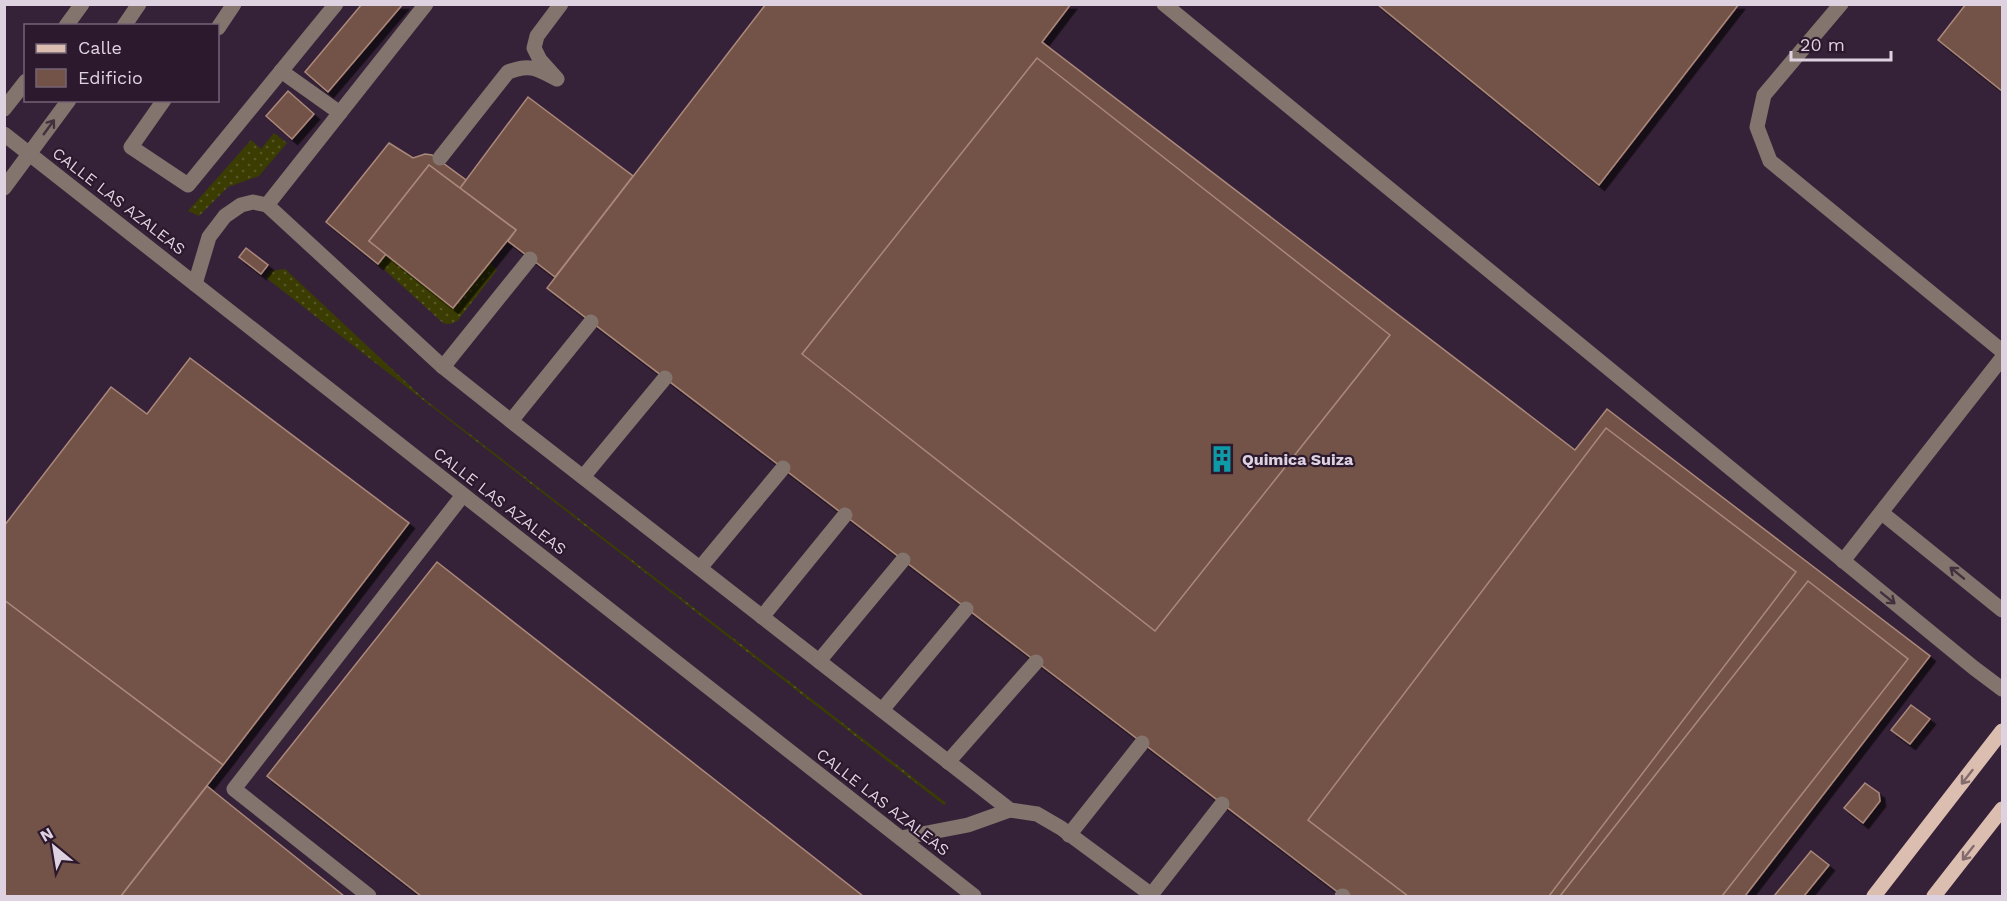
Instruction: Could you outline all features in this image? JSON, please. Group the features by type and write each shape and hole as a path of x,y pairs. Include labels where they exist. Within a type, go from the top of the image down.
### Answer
{"main road":[{"path":"1874,897 2002,731"},
{"path":"1934,897 2002,812"}],"street":[{"path":"67,24 82,4"},
{"path":"125,24 139,4"},
{"path":"219,26 234,4"},
{"path":"163,102 131,147 188,185 336,4"},
{"path":"267,205 426,4"},
{"path":"440,158 508,72 522,67 535,68 557,79 540,60 534,48 537,36 561,4"},
{"path":"1164,4 2002,689"},
{"path":"1841,4 1764,95 1757,127 1770,161 2002,351"},
{"path":"281,71 340,113"},
{"path":"4,109 24,84"},
{"path":"4,188 68,102"},
{"name":"CALLE LAS AZALEAS","path":"4,134 974,897"},
{"path":"195,284 209,237 225,216 241,205 253,202 267,205 443,367 1010,810"},
{"path":"443,367 530,259"},
{"path":"511,421 591,322"},
{"path":"1843,561 2002,358"},
{"path":"583,477 665,378"},
{"path":"700,568 783,468"},
{"path":"369,897 234,789 463,495"},
{"path":"1882,513 2002,609"},
{"path":"762,616 844,515"},
{"path":"819,661 903,560"},
{"path":"882,710 966,609"},
{"path":"948,762 1036,662"},
{"path":"1069,835 1142,743"},
{"path":"901,838 968,825 1010,810 1037,814 1152,896 1222,804"}],"shaded area":[{"path":"274,133 287,143 259,176 228,187 199,216 188,211 251,140 261,149"},
{"path":"386,254 453,307 490,263 497,270 458,320 447,324 443,323 378,264"},
{"path":"285,269 423,398 946,803 944,805 265,277 270,271"}],"building":[{"path":"362,4 403,4 328,92 305,72"},
{"name":"Quimica Suiza","path":"766,4 1071,4 1042,42 1575,450 1607,409 1930,656 1745,896 1343,896 547,288"},
{"path":"1377,4 1739,4 1599,185"},
{"path":"1966,4 2002,4 2002,91 1938,40"},
{"path":"1037,58 1390,335 1155,631 802,354"},
{"path":"288,91 314,114 292,139 266,116"},
{"path":"528,97 633,176 555,277 508,241 516,230 460,188"},
{"path":"389,143 413,158 425,154 432,155 466,180 460,188 429,165 369,241 386,254 378,264 326,222"},
{"path":"429,165 516,230 453,308 369,241"},
{"path":"246,248 268,265 261,274 239,257"},
{"path":"190,358 409,523 223,765 4,600 4,526 111,387 147,414"},
{"path":"1606,428 1796,572 1549,896 1408,896 1308,820"},
{"path":"437,562 863,896 421,896 267,776"},
{"path":"1808,581 1908,659 1722,896 1560,896"},
{"path":"4,600 223,765 121,896 4,896"},
{"path":"1911,705 1930,719 1910,744 1891,730"},
{"path":"1865,783 1879,793 1880,801 1863,823 1844,808"},
{"path":"207,786 344,896 121,896"},
{"path":"1811,851 1829,865 1804,896 1774,896"}],"place":[{"name":"Quimica Suiza","path":"1222,459"}]}
